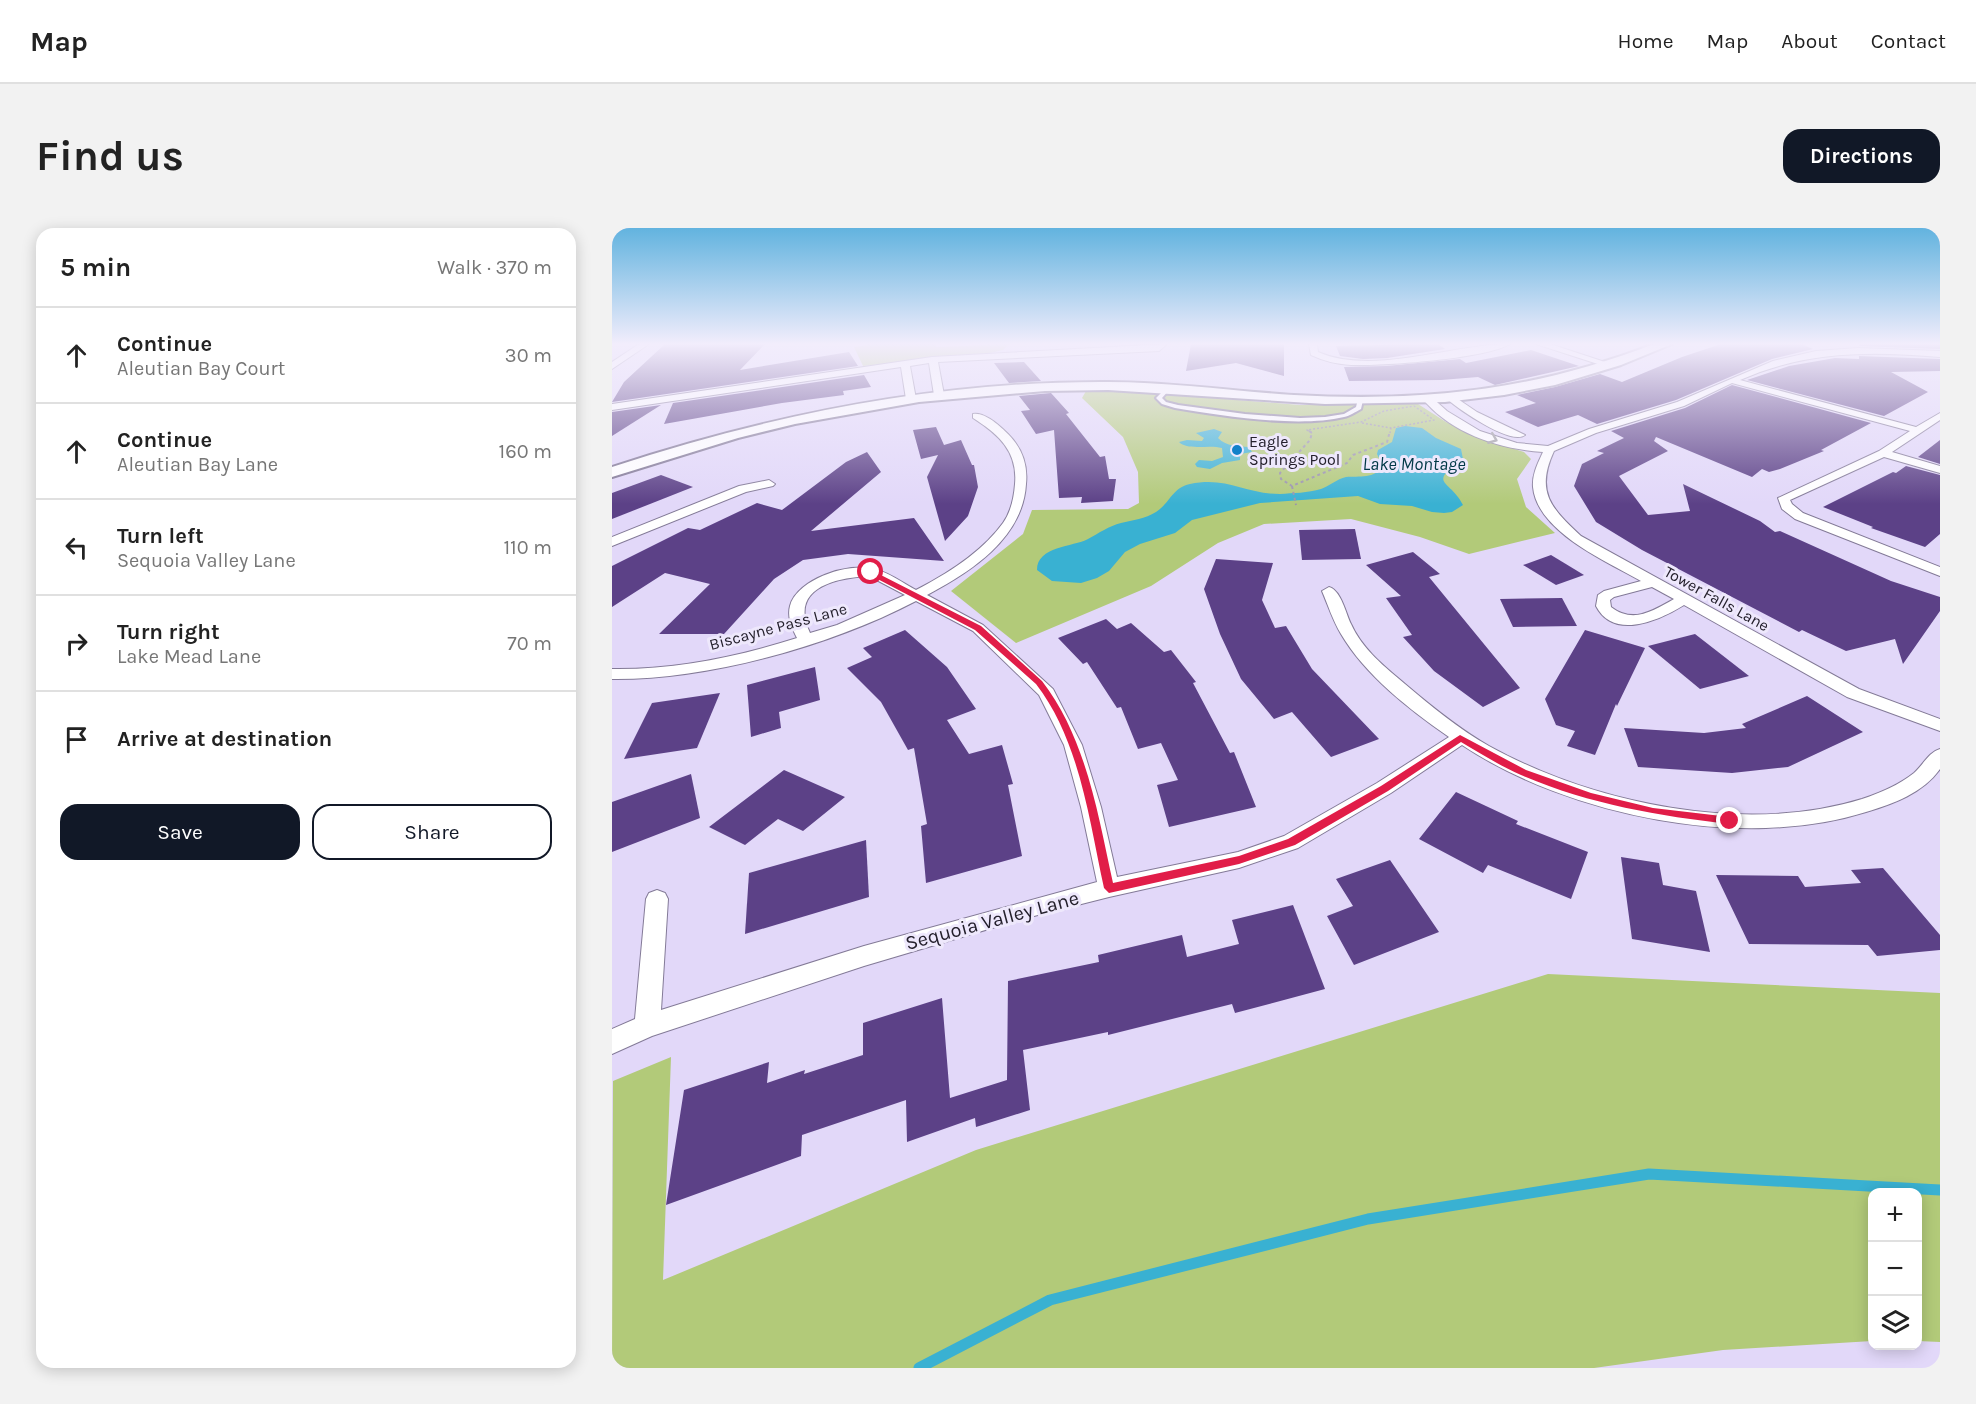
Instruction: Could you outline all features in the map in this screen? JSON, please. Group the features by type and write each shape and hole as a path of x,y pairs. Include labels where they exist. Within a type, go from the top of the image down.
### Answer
{"street":[{"path":"612,407 692,397"},
{"path":"612,472 741,434 834,412 924,397"},
{"path":"1274,397 1360,400 1422,397"},
{"path":"1426,397 1443,413 1482,434 1513,445 1550,449 1596,428 1663,410 1694,397"},
{"path":"1450,397 1482,418 1527,436 1550,449"},
{"path":"1795,397 1917,430"},
{"name":"Biscayne Pass Lane","path":"612,674 648,674 731,660 851,626 916,596 969,565 1009,525 1018,504 1021,483 1014,444 1003,432 977,416"},
{"path":"1940,416 1883,453 1784,498 1786,506 1799,516 1940,572"},
{"name":"Tower Falls Lane","path":"1550,449 1537,478 1541,496 1552,515 1576,539 1651,583 1853,693 1940,725"},
{"path":"1883,453 1940,470"},
{"path":"612,542 743,489 769,484"},
{"path":"805,639 796,626 796,607 800,595 813,584 834,576 855,572 871,572 978,628 1047,693 1073,745 1091,807 1109,888"},
{"path":"1651,583 1609,594 1603,598 1602,604 1614,616 1641,622 1650,620 1683,600"},
{"path":"1329,591 1348,633 1371,662 1412,702 1460,738 1523,773 1590,796 1653,811 1730,821 1808,818 1863,807 1909,786 1940,756"},
{"name":"Sequoia Valley Lane","path":"612,1042 647,1026 864,956 1026,909 1109,888 1239,860 1291,842 1384,788 1460,738"},
{"path":"647,1026 657,899"}],"lane":[{"path":"1160,397 1164,403 1177,407 1287,420 1317,420 1351,416 1359,408 1360,400"}],"path":[{"path":"1391,428 1387,442 1353,455 1347,463 1304,483 1292,486 1281,479 1280,473 1310,440 1312,434 1308,430 1361,422 1384,411 1414,406"},
{"path":"1361,422 1370,426 1391,428 1434,420"},
{"path":"1292,486 1296,505"}],"green space":[{"path":"1203,397 1300,405 1418,404 1446,422 1485,440 1524,452 1531,459 1517,479 1526,507 1555,533 1469,554 1420,537 1351,519 1264,524 1218,543 1151,586 1016,643 951,591 1023,534 1032,510 1128,509 1139,503 1138,472 1123,437 1082,398"},
{"path":"1548,974 1940,993 1940,1342 1922,1341 1922,1188 1868,1188 1868,1341 1723,1350 1594,1368 612,1368 613,1081 671,1057 663,1280 976,1150"}],"water":[{"name":"Lake Montage","path":"1405,426 1422,428 1436,438 1461,449 1463,459 1443,478 1463,505 1452,512 1432,512 1412,506 1380,504 1358,496 1260,503 1192,520 1175,533 1140,544 1125,552 1109,571 1081,583 1052,581 1037,570 1043,556 1049,552 1082,542 1117,524 1152,514 1161,508 1175,492 1190,484 1215,482 1280,494 1316,490 1346,477 1371,475 1383,466 1377,454 1378,450 1392,442 1396,428"},
{"name":"Eagle Springs Pool","path":"1214,429 1222,432 1218,438 1221,441 1233,446 1249,447 1252,452 1240,454 1240,460 1222,463 1210,469 1197,467 1195,464 1199,460 1212,461 1223,457 1222,448 1193,447 1179,442 1202,441 1204,438 1196,433"}],"building":[{"path":"615,397 645,397 612,402"},
{"path":"713,397 827,397 664,424 673,403"},
{"path":"1020,397 1055,397 1069,413 1066,414 1100,457 1105,456 1109,479 1116,479 1113,501 1081,503 1082,497 1059,498 1054,430 1036,434 1021,411 1030,410"},
{"path":"1522,397 1683,397 1597,424 1578,415 1538,427 1505,412 1536,403"},
{"path":"1707,397 1777,397 1871,423 1821,450 1824,451 1780,469 1769,472 1762,469 1752,477 1656,437 1654,441 1668,451 1619,476 1648,515 1690,511 1683,484 1760,521 1775,532 1780,531 1891,581 1940,597 1940,611 1903,664 1895,639 1846,651 1802,630 1799,632 1642,550 1596,522 1574,486 1582,464 1604,453 1597,451 1624,438 1611,431 1685,408"},
{"path":"1812,397 1918,397 1884,416"},
{"path":"661,405 612,436 612,412"},
{"path":"936,427 944,445 961,440 974,465 978,487 968,516 945,541 927,477 938,455 921,459 913,430"},
{"path":"1940,440 1940,464 1918,457"},
{"path":"867,452 881,472 811,531 914,518 944,561 848,554 803,560 774,579 724,634 659,634 710,584 665,573 612,607 612,566 688,528 700,530 757,503 782,510 846,462"},
{"path":"1906,466 1940,475 1940,534 1925,547 1871,528 1873,527 1823,507 1893,472 1896,473"},
{"path":"661,475 693,487 612,519 612,493"},
{"path":"1355,529 1361,559 1302,560 1299,530"},
{"path":"1413,552 1440,574 1429,577 1520,688 1483,707 1434,671 1403,637 1412,635 1386,598 1401,596 1366,565"},
{"path":"1551,555 1584,575 1556,585 1523,565"},
{"path":"1216,559 1273,563 1262,600 1275,628 1286,626 1312,669 1379,739 1331,757 1292,712 1274,719 1241,679 1220,634 1204,589"},
{"path":"1562,598 1577,626 1513,627 1500,599"},
{"path":"1106,619 1117,629 1131,623 1164,652 1171,650 1196,682 1193,683 1230,753 1234,752 1256,807 1169,827 1157,785 1178,780 1161,743 1138,749 1121,707 1117,708 1087,662 1083,664 1058,638"},
{"path":"905,630 947,667 976,709 947,720 969,754 1002,745 1013,784 1008,785 1022,856 926,883 921,826 927,824 914,748 908,750 881,702 847,668 872,657 863,648"},
{"path":"1585,630 1645,648 1617,706 1616,704 1595,755 1567,746 1575,731 1556,725 1545,699"},
{"path":"1695,634 1749,676 1700,689 1648,646"},
{"path":"815,667 820,700 779,712 781,728 751,737 747,685"},
{"path":"720,693 697,748 624,759 652,703"},
{"path":"1807,696 1863,732 1788,767 1732,773 1638,767 1624,728 1704,733 1746,728 1742,724"},
{"path":"784,770 845,797 803,831 778,819 745,845 709,827"},
{"path":"691,774 700,818 612,852 612,802"},
{"path":"1456,792 1518,821 1516,824 1588,852 1571,899 1488,865 1483,873 1419,839"},
{"path":"866,840 869,897 745,934 749,873"},
{"path":"1621,857 1659,863 1663,885 1696,891 1710,952 1632,939"},
{"path":"1390,860 1439,932 1354,965 1327,916 1353,906 1336,879"},
{"path":"1883,868 1940,935 1940,950 1877,956 1868,945 1749,944 1716,875 1798,876 1805,887 1861,883 1851,870"},
{"path":"1293,905 1325,989 1235,1013 1232,1004 1108,1035 1108,1032 1023,1050 1030,1110 976,1127 975,1118 907,1142 906,1100 802,1135 801,1156 666,1205 684,1090 769,1062 767,1083 805,1070 804,1074 863,1055 863,1023 942,998 950,1098 1007,1080 1008,981 1099,962 1098,955 1182,935 1187,957 1239,944 1232,920"}],"waterway":[{"path":"919,1368 1050,1300 1368,1219 1649,1174 1940,1190"}],"place":[{"name":"Eagle Springs Pool","path":"1237,450"}],"route":[{"path":"871,572 978,628 1047,693 1073,745 1091,807 1109,888 1239,860 1291,842 1384,788 1460,738 1523,773 1590,796 1653,811 1730,821"}]}
